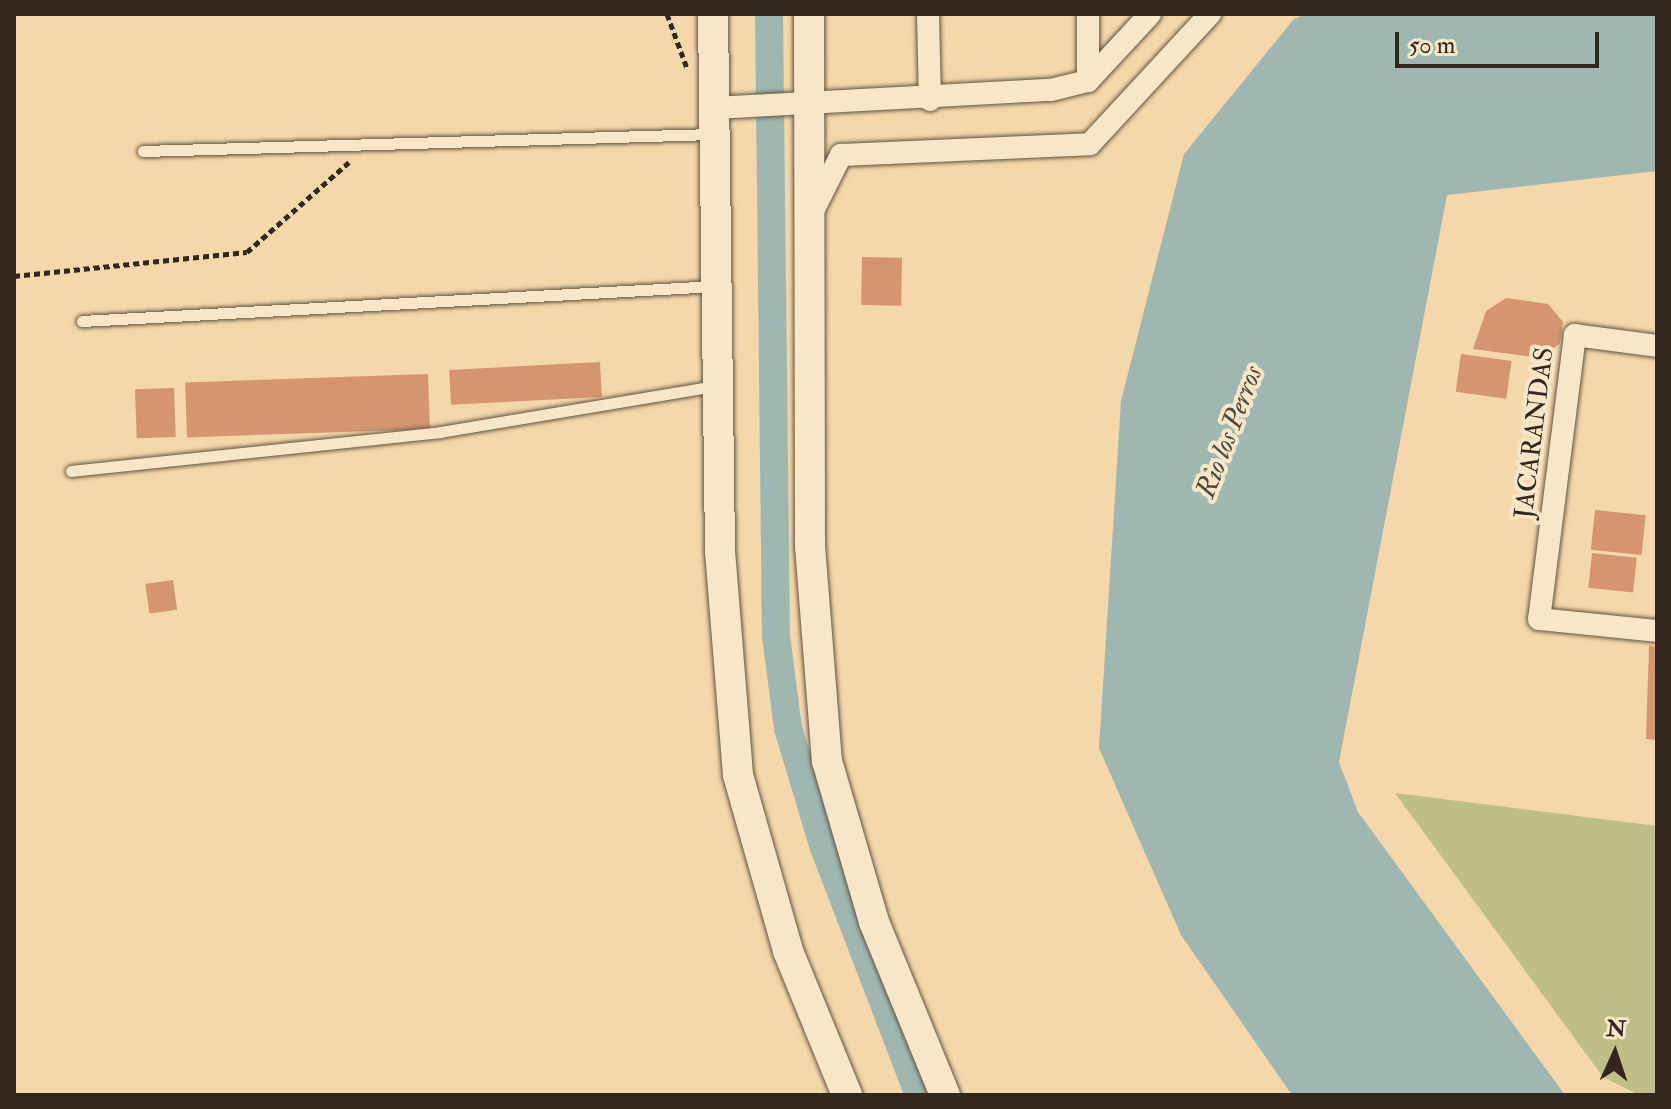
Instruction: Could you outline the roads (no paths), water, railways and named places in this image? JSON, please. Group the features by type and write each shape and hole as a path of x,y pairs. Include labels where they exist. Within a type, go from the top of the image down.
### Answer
{"street":[{"path":"713,14 720,116 715,286 720,551 738,775 788,951 847,1095"},
{"path":"809,14 802,108 810,215 810,546 827,761 874,922 945,1095"},
{"path":"928,14 930,100"},
{"path":"1088,14 1088,81"},
{"path":"720,116 930,100 1088,81 1150,14"},
{"path":"810,215 841,155 1090,144 1210,14"},
{"name":"JACARANDAS","path":"1657,346 1575,335 1539,619 1657,631"}],"lane":[{"path":"143,151 371,143 720,116"},
{"path":"82,321 715,286"},
{"path":"71,471 440,432 717,386"}],"water":[{"name":"Rio los Perros","path":"1306,14 1657,14 1657,171 1447,195 1339,762 1358,812 1565,1095 1292,1095 1181,935 1099,748 1121,401 1184,154 1294,19"}],"waterway":[{"path":"769,14 776,636 788,728 823,845 919,1095"}]}
